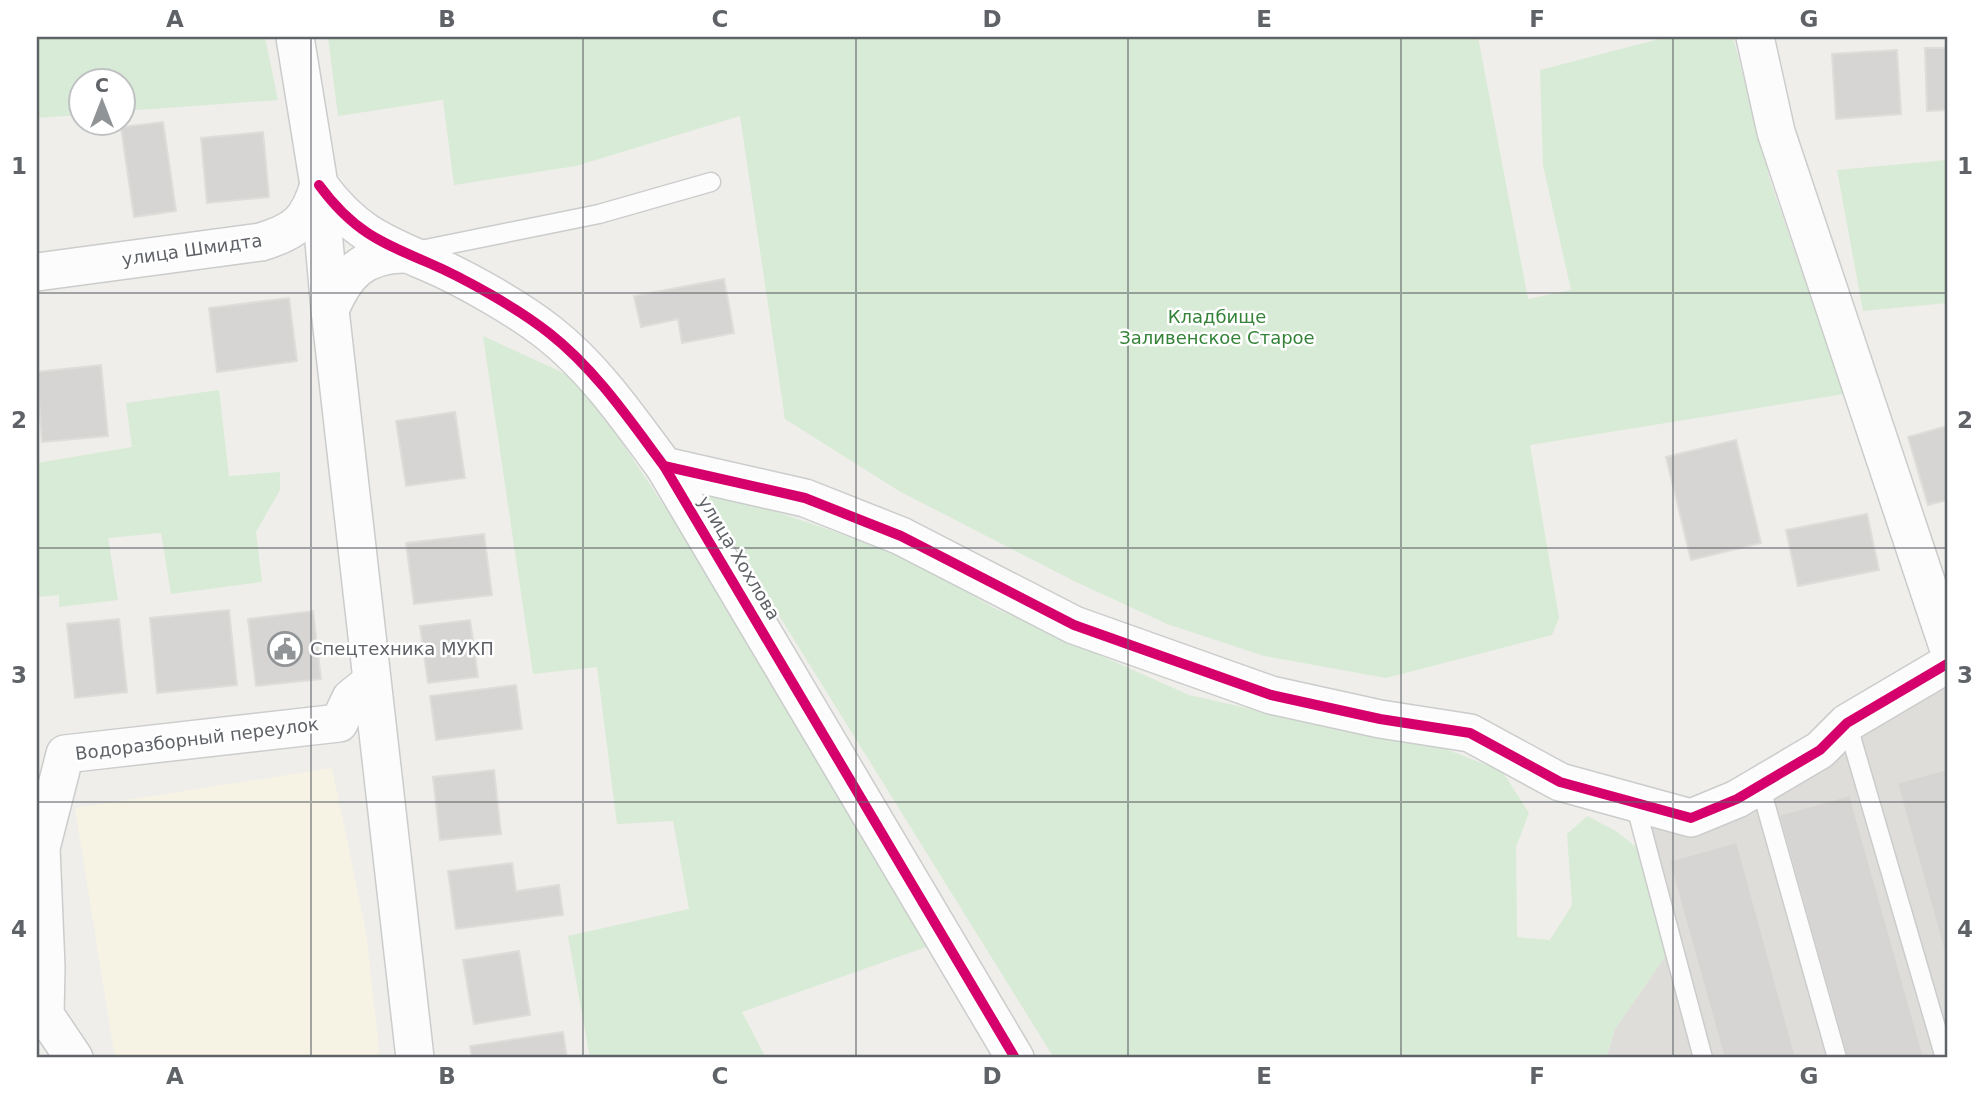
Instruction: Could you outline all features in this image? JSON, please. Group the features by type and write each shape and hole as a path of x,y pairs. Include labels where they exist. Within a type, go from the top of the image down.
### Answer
{"street":[{"name":"улица Хохлова","path":"295,37 319,185 371,682 415,1058"},
{"path":"1755,37 1776,132 1947,644"},
{"name":"улица Хохлова","path":"319,185 338,211 362,232 403,254 431,264 549,333 613,397 664,466 1015,1058"},
{"name":"улица Шмидта","path":"37,272 261,242 294,230 312,208 319,185"},
{"path":"261,242 287,247 300,257 330,305"},
{"path":"330,305 340,286 350,275 377,254 403,254"},
{"path":"664,466 805,498 901,536 1074,625 1271,695 1380,719 1470,733 1560,782 1692,818 1760,785 1820,750 1847,723 1947,664"},
{"name":"Водоразборный переулок","path":"74,1058 41,1022 46,967 41,848 51,750 339,723 351,698 371,682"},
{"path":"339,723 358,744 379,754"}],"lane":[{"path":"403,254 599,214 711,182"},
{"path":"1847,723 1945,1058"},
{"path":"1760,785 1838,1058"},
{"path":"1635,803 1703,1058"}],"shaded area":[{"path":"1947,664 1947,1058 1606,1058 1615,1029 1673,945 1635,803 1691,818"},
{"path":"332,768 366,932 380,1058 115,1058 75,808"}],"green space":[{"path":"37,37 265,37 278,100 136,110 136,66 66,66 66,116 37,118"},
{"name":"Кладбище Заливенское Старое","path":"328,37 1478,37 1528,299 1571,290 1543,165 1540,70 1667,37 1733,37 1770,180 1844,394 1530,445 1559,618 1552,635 1386,678 1264,656 1167,624 1074,581 899,491 785,419 740,116 576,166 454,185 443,100 338,116"},
{"path":"1947,160 1947,303 1863,311 1837,170"},
{"path":"483,336 570,376 610,425 691,546 932,945 742,1012 766,1058 590,1058 568,936 689,909 673,821 617,824 597,667 533,674"},
{"path":"219,390 229,476 280,472 280,490 256,532 262,582 171,594 161,533 108,538 118,600 59,607 59,595 37,597 37,463 132,447 126,403"},
{"path":"698,485 909,557 992,607 1189,695 1365,735 1443,748 1502,771 1529,813 1516,847 1517,937 1550,940 1572,905 1567,834 1587,816 1616,831 1650,858 1673,945 1615,1029 1606,1058 1054,1058"}],"building":[{"path":"1925,48 1947,48 1947,110 1927,111"},
{"path":"1897,50 1901,114 1836,119 1832,54"},
{"path":"163,122 176,211 134,217 122,136 136,136 136,125"},
{"path":"263,132 269,197 207,203 201,138"},
{"path":"724,279 734,333 682,343 678,319 641,327 634,296"},
{"path":"289,298 297,361 217,372 209,308"},
{"path":"101,365 108,436 42,442 37,372"},
{"path":"455,412 465,478 406,486 396,421"},
{"path":"1947,426 1947,500 1928,505 1908,437"},
{"path":"1736,440 1761,543 1691,560 1666,457"},
{"path":"1867,514 1879,570 1798,586 1786,530"},
{"path":"484,534 492,595 414,604 406,543"},
{"path":"229,610 237,685 157,693 150,618"},
{"name":"Спецтехника МУКП","path":"313,611 321,679 256,686 248,619"},
{"path":"119,619 127,692 75,698 67,624"},
{"path":"470,620 478,677 428,683 420,626"},
{"path":"516,685 522,729 436,740 430,696"},
{"path":"1947,769 1947,962 1897,783"},
{"path":"494,770 501,834 440,840 433,777"},
{"path":"1850,795 1924,1058 1847,1058 1779,815"},
{"path":"1737,842 1796,1058 1724,1058 1669,861"},
{"path":"512,863 516,891 559,885 563,915 456,929 448,871"},
{"path":"519,951 530,1015 474,1024 463,960"},
{"path":"563,1032 567,1058 472,1058 470,1046"}],"cycle path":[{"path":"319,185 343,213 368,233 474,285 537,324 566,347 611,395 664,466 1015,1058"},
{"path":"664,466 805,498 901,536 1074,625 1271,695 1380,719 1470,733 1560,782 1691,818 1737,799 1820,750 1847,723 1947,664"}],"place":[{"name":"Спецтехника МУКП","path":"285,649"}]}
